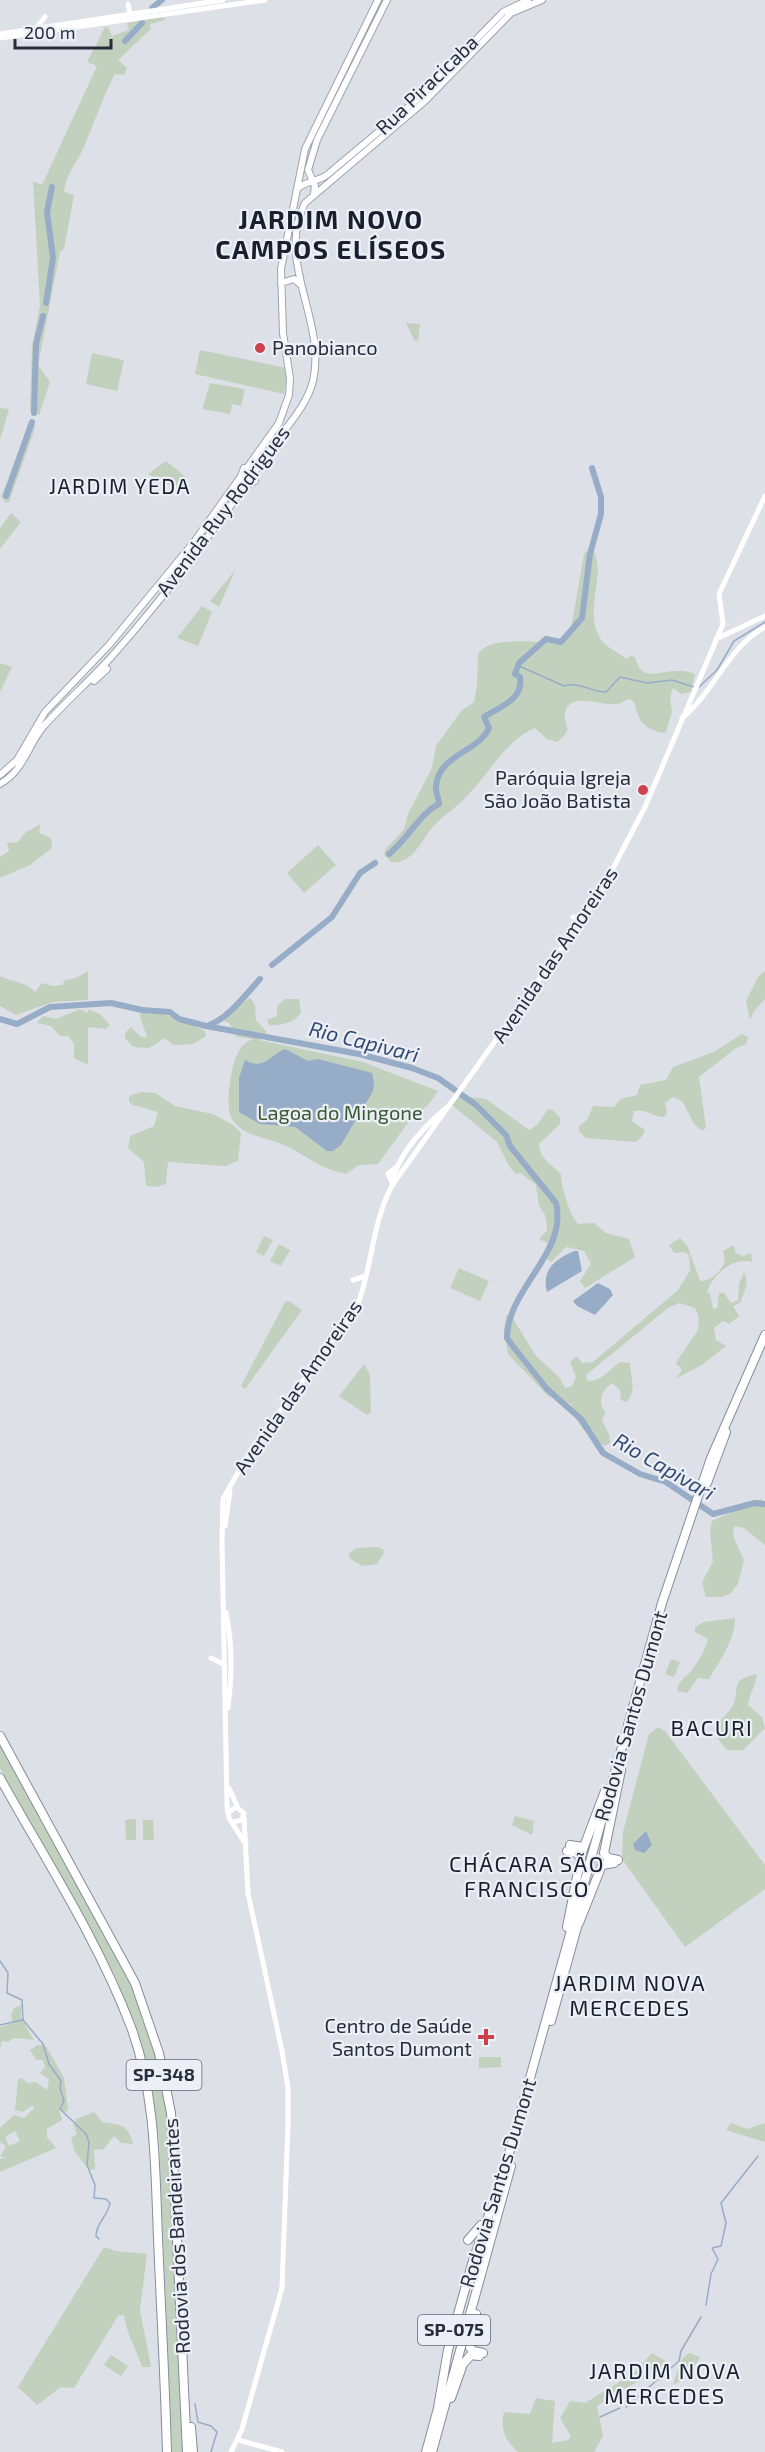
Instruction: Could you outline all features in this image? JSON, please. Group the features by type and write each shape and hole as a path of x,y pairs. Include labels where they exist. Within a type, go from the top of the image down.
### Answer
{"highway":[{"name":"Rodovia Santos Dumont","path":"432,2452 575,1936 655,1626 717,1443 765,1335"},
{"name":"Rodovia Santos Dumont","path":"702,1490 765,1346"},
{"name":"Rodovia dos Bandeirantes","path":"0,1736 126,1965 151,2025 171,2113 187,2452"},
{"name":"Rodovia Santos Dumont","path":"426,2452 438,2409 448,2350 489,2210 505,2168 559,1968 619,1770"},
{"path":"559,1968 581,1858 609,1781 619,1770"},
{"path":"575,1936 604,1853 619,1770"},
{"name":"Rodovia dos Bandeirantes","path":"0,1778 115,1990 131,2028 147,2084 155,2145 166,2452"},
{"path":"581,1858 569,1848 585,1846"},
{"path":"599,1871 605,1862 618,1862 608,1858 604,1853"},
{"path":"468,2241 489,2210"},
{"path":"440,2421 465,2361 471,2355 482,2355 472,2351 470,2345 484,2269"},
{"path":"444,2327 448,2331 448,2350"},
{"path":"184,2360 193,2452"}],"main road":[{"path":"0,34 223,0"},
{"path":"0,38 265,0"},
{"path":"302,285 294,279 281,283 284,251 305,149 378,0"},
{"name":"Rua Piracicaba","path":"296,190 304,183 313,182 327,175 402,114 503,12 528,0"},
{"name":"Rua Piracicaba","path":"314,193 425,101 511,13 542,0"},
{"path":"314,193 313,182 308,170 313,151 388,3"},
{"path":"128,4 130,14"},
{"path":"36,28 45,17"},
{"path":"46,32 52,38"},
{"path":"329,98 336,102"},
{"name":"Avenida Ruy Rodrigues","path":"0,775 17,760 45,712 153,593 234,489 244,482 304,401 311,387 315,346 294,245 301,209 314,193"},
{"path":"279,237 284,251"},
{"name":"Avenida Ruy Rodrigues","path":"0,784 18,769 42,728 122,645 241,497 244,482 279,423 289,395 290,378 284,340 281,283"},
{"path":"244,468 239,475 244,482 255,481"},
{"path":"226,492 234,489 241,497"},
{"name":"Avenida das Amoreiras","path":"229,1812 222,1509 232,1483 252,1448 349,1320 363,1293 378,1217 398,1170 431,1121 447,1107 466,1083 598,897 633,832 723,624 719,594 765,496"},
{"path":"716,639 765,616"},
{"path":"680,719 706,695 748,639 765,627"},
{"path":"719,632 726,635"},
{"path":"78,678 86,684 107,669"},
{"path":"573,917 582,920"},
{"path":"563,930 572,934"},
{"path":"392,1184 388,1174 398,1170"},
{"path":"353,1280 366,1276"},
{"name":"Avenida das Amoreiras","path":"227,1722 232,1671 231,1636 224,1590 225,1529 232,1483"},
{"path":"211,1658 225,1665"},
{"name":"Avenida das Amoreiras","path":"227,1783 238,1808"},
{"path":"231,2452 238,2440 277,2305 284,2262 288,2088 246,1879 246,1845 244,1818 243,1811 238,1808 229,1812 229,1818 246,1845"},
{"path":"233,1822 238,1823 244,1818"},
{"path":"238,2440 282,2452"}],"green space":[{"path":"164,16 165,20 150,24 151,29 118,60 127,68 124,75 115,74 67,180 64,192 74,195 64,249 60,252 38,365 50,382 39,415 30,411 32,347 40,306 33,181 42,185 97,66 87,62 105,27 108,27 112,36 129,30 127,23"},
{"path":"406,323 420,324 418,341 414,340"},
{"path":"200,350 287,368 284,394 195,374"},
{"path":"92,353 124,360 117,391 86,384"},
{"path":"210,383 245,389 241,406 232,404 230,414 202,409"},
{"path":"0,408 9,409 0,440"},
{"path":"30,420 35,424 34,431 9,502 6,503 1,497"},
{"path":"166,461 187,478 179,490 148,474"},
{"path":"11,513 21,522 0,549 0,528"},
{"path":"591,547 598,568 594,620 597,632 604,643 627,659 630,656 635,657 644,672 650,674 685,671 695,674 691,692 681,694 673,688 670,697 672,712 666,732 662,733 646,726 637,714 634,702 630,699 616,704 574,702 565,712 567,730 563,737 557,742 547,739 535,728 525,733 506,749 474,788 436,824 410,856 405,860 391,862 384,855 385,850 404,829 408,814 432,768 436,746 461,711 474,702 478,654 484,648 504,642 560,643 570,634 584,554"},
{"path":"236,569 219,607 210,601"},
{"path":"202,606 212,612 198,646 177,638"},
{"path":"0,663 12,667 0,692"},
{"path":"40,824 39,833 51,838 52,848 30,865 0,878 0,857 9,851 7,843 18,842 25,833"},
{"path":"318,845 336,865 304,893 287,873"},
{"path":"88,971 88,1000 53,1002 16,1015 0,1006 0,976 23,984 35,992 42,983 53,986 62,985 65,980 76,978"},
{"path":"765,971 765,999 754,1011 750,1020 746,1001 758,977"},
{"name":"Lagoa do Mingone","path":"250,998 255,1005 256,1020 266,1031 266,1036 259,1040 363,1062 438,1091 428,1105 410,1120 378,1164 359,1165 346,1174 327,1168 279,1143 249,1133 238,1127 231,1117 229,1095 234,1062 242,1046 254,1039 237,1037 229,1023 224,1021 232,1009"},
{"path":"285,999 299,999 301,1013 287,1023 269,1025 267,1020 277,1016 277,1006"},
{"path":"80,1009 88,1013 88,1009 100,1014 110,1025 106,1029 88,1027 88,1065 74,1058 74,1044 68,1036 60,1036 51,1026 37,1023 43,1016 56,1019"},
{"path":"141,1009 170,1016 205,1031 206,1036 193,1044 173,1045 165,1038 149,1048 133,1047 125,1038 125,1033 131,1027 141,1037 147,1037 140,1017"},
{"path":"742,1034 748,1037 746,1044 736,1048 699,1077 706,1128 702,1131 694,1124 682,1101 673,1097 665,1103 667,1113 664,1117 634,1111 632,1121 645,1130 636,1142 586,1138 579,1131 579,1126 587,1120 593,1106 614,1107 621,1099 637,1095 640,1085 666,1080 673,1067 714,1052"},
{"path":"141,1092 155,1093 175,1106 213,1114 233,1125 241,1133 238,1161 225,1166 168,1162 166,1184 156,1187 146,1186 144,1162 128,1148 130,1136 154,1126 158,1112 129,1102 129,1096"},
{"path":"460,1096 486,1099 529,1130 537,1125 548,1109 553,1110 560,1118 560,1124 539,1144 540,1149 547,1161 561,1174 566,1200 575,1220 578,1224 594,1223 606,1233 629,1239 635,1257 585,1288 580,1281 591,1264 584,1251 566,1247 551,1262 547,1259 547,1243 539,1239 547,1230 547,1224 545,1215 539,1206 536,1185 521,1173 516,1174 509,1166 497,1142 452,1105"},
{"path":"264,1236 273,1240 264,1256 256,1252"},
{"path":"680,1238 687,1245 700,1281 712,1278 718,1272 725,1262 723,1251 733,1245 736,1253 743,1256 751,1253 752,1262 738,1262 725,1268 714,1279 707,1292 710,1294 713,1309 717,1308 719,1293 724,1293 731,1303 738,1300 739,1284 744,1272 747,1280 746,1287 741,1302 733,1306 739,1316 729,1324 723,1321 714,1328 716,1340 726,1346 702,1365 675,1379 681,1372 681,1367 676,1365 677,1361 698,1330 699,1318 695,1308 679,1303 668,1308 586,1375 588,1381 593,1381 620,1362 630,1363 633,1389 630,1398 626,1402 621,1400 620,1390 612,1383 605,1389 602,1397 602,1406 606,1413 602,1418 610,1439 610,1443 604,1446 583,1428 575,1417 571,1404 548,1396 508,1354 504,1331 506,1316 510,1314 536,1356 560,1378 565,1388 572,1386 576,1377 570,1362 577,1356 582,1363 593,1362 677,1291 690,1271 689,1255 684,1252 674,1253 669,1245"},
{"path":"279,1244 290,1250 281,1266 270,1261"},
{"path":"459,1268 489,1281 480,1301 450,1288"},
{"path":"289,1301 302,1310 245,1389 241,1386 285,1302"},
{"path":"364,1364 370,1375 371,1412 367,1415 339,1396"},
{"path":"760,1499 765,1502 765,1545 744,1528 734,1526 733,1536 744,1560 738,1584 731,1593 722,1597 706,1597 702,1582 713,1562 710,1532 712,1521"},
{"path":"379,1547 385,1551 377,1564 362,1566 349,1558 349,1553 357,1548"},
{"path":"735,1618 730,1642 709,1679 698,1678 687,1693 677,1691 680,1682 699,1660 708,1639 695,1632 695,1627 704,1622"},
{"path":"671,1659 680,1662 674,1677 665,1674"},
{"path":"757,1674 748,1705 762,1717 765,1728 743,1750 727,1750 718,1739 717,1725 733,1705 739,1682 748,1676"},
{"path":"658,1727 665,1731 765,1865 765,1889 685,1947 622,1859 623,1832 649,1734"},
{"path":"0,1742 129,1978 150,2031 168,2111 185,2452 172,2452 159,2139 145,2058 116,1977 0,1768"},
{"path":"515,1816 534,1821 532,1835 512,1825"},
{"path":"136,1819 136,1840 126,1840 125,1820"},
{"path":"143,1820 153,1820 154,1840 143,1840"},
{"path":"21,2005 21,2018 34,2040 14,2038 8,2042 2,2041 0,2048 0,2027 13,2023 11,2016 14,2008"},
{"path":"38,2045 46,2046 64,2078 68,2109 66,2112 59,2110 62,2120 47,2129 47,2137 56,2148 0,2172 0,2159 8,2157 0,2157 6,2146 0,2142 0,2128 14,2115 24,2118 34,2108 33,2105 22,2112 15,2110 18,2080 21,2078 28,2083 36,2082 47,2090 49,2079 40,2073 45,2067 43,2060 36,2060 30,2050","holes":["15,2131 20,2141 9,2146 5,2137"]},
{"path":"479,2057 501,2057 501,2067 479,2068"},
{"path":"94,2112 102,2122 122,2126 128,2132 133,2144 121,2143 114,2136 104,2149 94,2150 95,2169 89,2170 75,2152 71,2138 77,2134 73,2125 76,2119"},
{"path":"731,2123 747,2129 765,2123 765,2142 726,2130"},
{"path":"104,2247 116,2251 147,2254 140,2310 151,2367 142,2367 124,2315 118,2316 74,2388 61,2387 37,2405 18,2387"},
{"path":"652,2353 668,2363 597,2406 603,2436 594,2452 518,2452 507,2439 503,2429 504,2412 530,2414 536,2398 555,2401 552,2443 568,2440 571,2436 560,2418 570,2401 585,2403 634,2373"},
{"path":"689,2353 700,2357 685,2377 673,2384 681,2360"},
{"path":"111,2355 128,2366 121,2376 104,2365"}],"water":[{"path":"285,1049 308,1061 318,1059 372,1073 373,1091 341,1145 333,1151 327,1151 295,1127 260,1124 239,1112 239,1078 245,1060 257,1064 262,1063"},
{"path":"578,1251 582,1271 547,1292 548,1271 556,1261"},
{"path":"598,1283 610,1289 613,1295 595,1315 577,1306 573,1301"},
{"path":"646,1831 652,1845 644,1853 635,1850 633,1844"}],"waterway":[{"path":"152,8 162,0"},
{"path":"125,41 142,23"},
{"path":"46,303 53,258 47,212 52,187"},
{"path":"34,413 36,344 43,316"},
{"path":"6,496 32,422"},
{"path":"389,854 426,813 439,804 436,786 444,767 484,736 489,728 484,717 509,702 518,692 520,677 515,674 519,663 546,639 561,642 582,618 590,554 601,514 601,497 592,468"},
{"path":"699,687 717,670 734,641 765,622"},
{"path":"517,665 564,686 575,685 600,692 606,692 620,677 647,683 672,680 694,687"},
{"path":"272,965 332,917 360,873 375,863"},
{"path":"209,1025 230,1011 260,979"},
{"name":"Rio Capivari","path":"0,1019 17,1024 50,1007 111,1003 142,1010 170,1012 179,1019 206,1026 359,1054 412,1068 438,1078 476,1105 506,1135 510,1146 556,1203 557,1221 553,1238 546,1255 516,1303 510,1320 507,1338 512,1345 547,1389 581,1419 603,1453 640,1474 666,1482 713,1514 755,1503 765,1504"},
{"path":"0,1961 8,1973 7,1993 22,2000 23,2020 43,2044 49,2064 61,2081 60,2088 64,2101 60,2109 86,2134 89,2142 87,2165 95,2185 94,2198 106,2199 110,2203 97,2231 96,2236 99,2239"},
{"path":"0,2025 22,2020"},
{"path":"706,2305 711,2274 718,2259 712,2248 721,2246 726,2223 721,2203 758,2156"},
{"path":"626,2407 679,2361 681,2351 701,2317"},
{"path":"195,2404 198,2422 211,2426 217,2432 211,2452"},
{"path":"600,2417 620,2408"}],"place":[{"name":"Panobianco","path":"260,348"},
{"name":"Paróquia Igreja São João Batista","path":"643,790"},
{"name":"Centro de Saúde Santos Dumont","path":"486,2037"}],"district":[{"name":"JARDIM NOVO CAMPOS ELÍSEOS","path":"331,235"},
{"name":"JARDIM YEDA","path":"120,487"},
{"name":"BACURI","path":"712,1728"},
{"name":"CHÁCARA SÃO FRANCISCO","path":"527,1877"},
{"name":"JARDIM NOVA MERCEDES","path":"630,1996"},
{"name":"JARDIM NOVA MERCEDES","path":"665,2384"}]}
